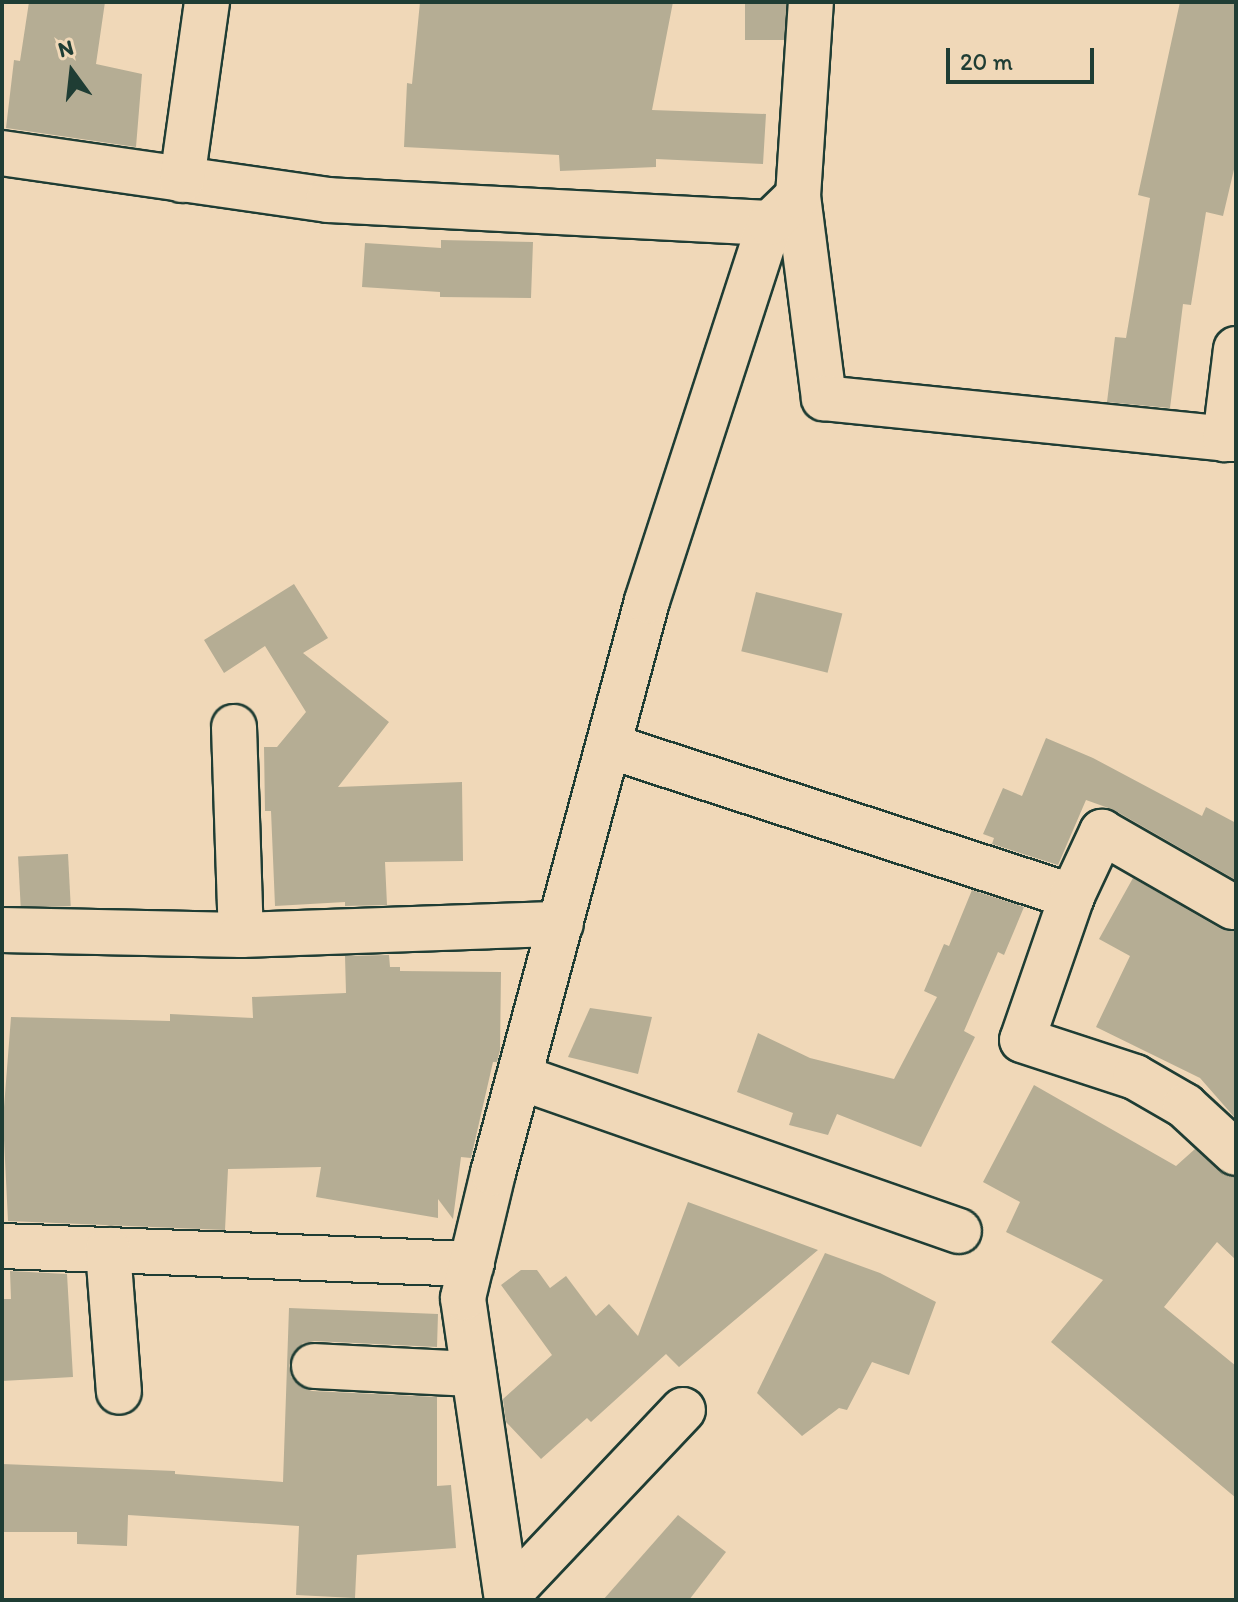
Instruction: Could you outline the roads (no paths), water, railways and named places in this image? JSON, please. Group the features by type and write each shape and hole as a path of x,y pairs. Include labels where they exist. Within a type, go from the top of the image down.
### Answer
{"street":[{"path":"182,180 207,2"},
{"path":"507,1598 463,1298 647,601 784,210 811,2"},
{"path":"2,153 328,200 784,210"},
{"path":"784,210 824,398 1230,439 1236,349"},
{"path":"234,727 241,935"},
{"path":"609,746 1072,896"},
{"path":"1233,907 1102,832 1072,896 1022,1040 1135,1077 1185,1106 1236,1153"},
{"path":"2,930 241,935 561,924"},
{"path":"519,1077 959,1231"},
{"path":"2,1246 472,1264"},
{"path":"108,1250 119,1392"},
{"path":"314,1366 474,1374"},
{"path":"507,1598 683,1410"}]}
